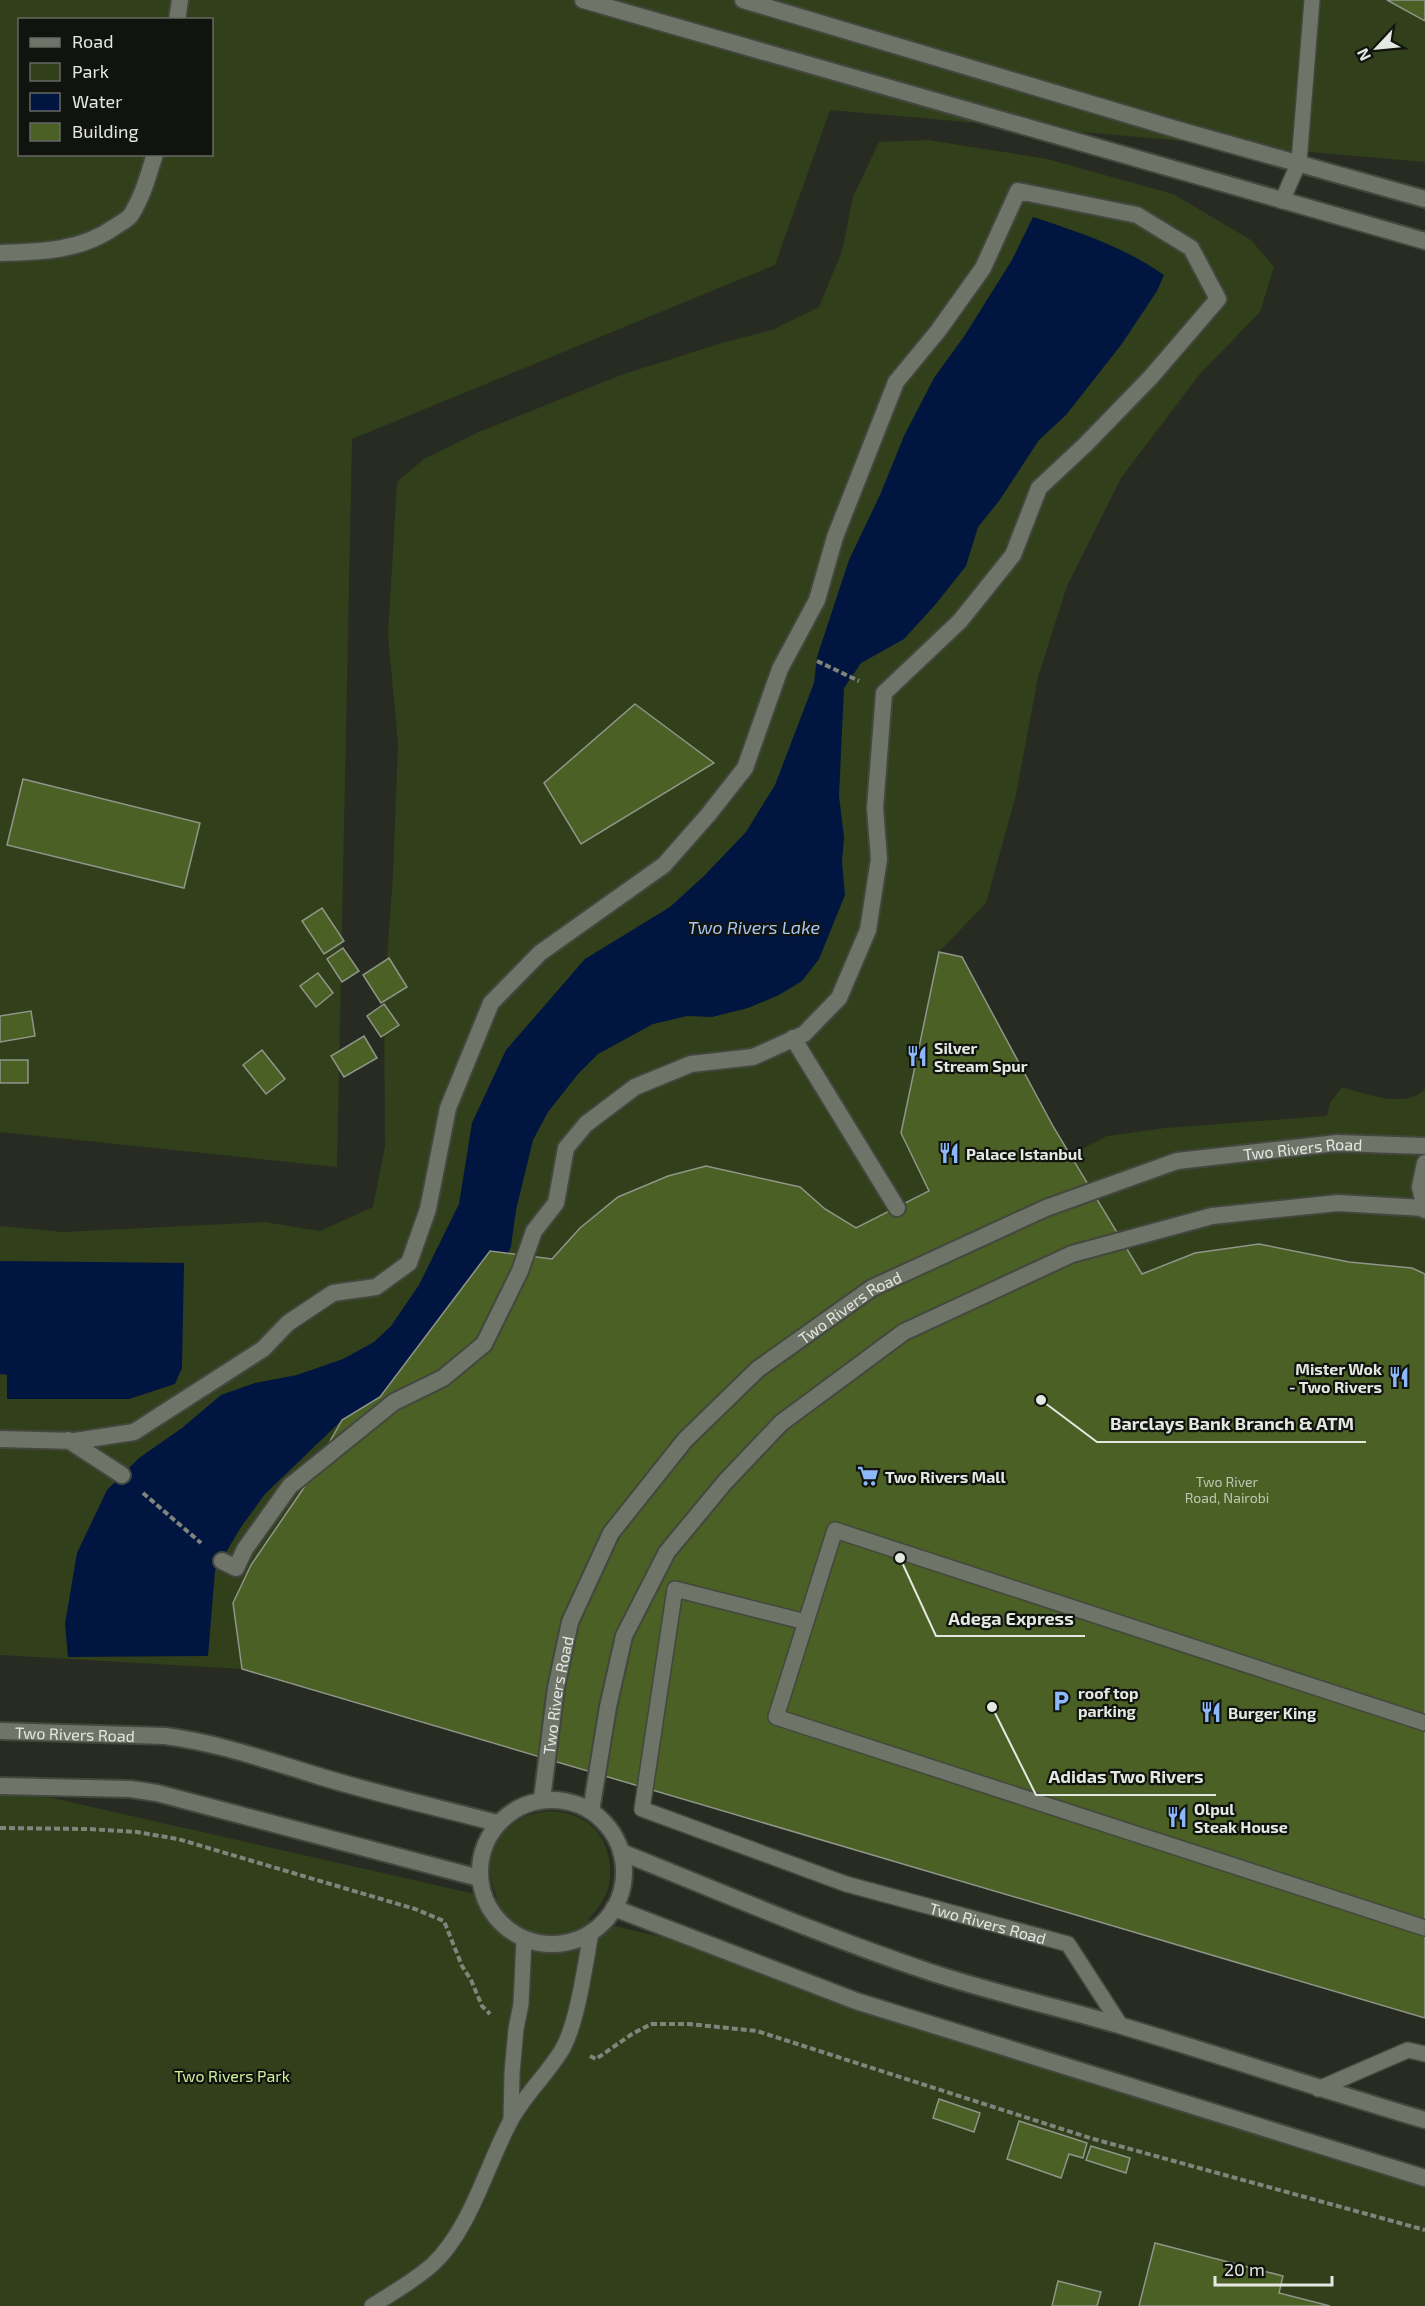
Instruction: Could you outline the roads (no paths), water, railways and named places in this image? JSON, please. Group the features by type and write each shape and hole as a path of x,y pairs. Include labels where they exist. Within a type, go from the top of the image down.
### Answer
{"street":[{"path":"177,18 180,0"},
{"path":"583,0 603,3 1425,241"},
{"path":"743,0 1179,130 1299,162 1425,200"},
{"path":"0,253 38,252 79,246 107,233 129,217 143,193 154,156"},
{"path":"0,1439 68,1440 134,1432 263,1349 288,1323 333,1293 376,1287 409,1263 428,1209 448,1108 491,1003 540,953 664,865 745,768 780,669 817,600 835,537 896,382 938,332 984,268 1018,191 1137,215 1191,248 1218,299 1151,377 1086,444 1039,488 1013,555 960,621 913,663 884,693 875,808 879,859 868,930 839,998 804,1034 753,1057 691,1064 635,1087 586,1124 566,1148 556,1203 534,1231 520,1271 484,1344 443,1378 394,1402 318,1462 290,1486 245,1549 236,1568 222,1561"},
{"path":"793,1038 897,1208"},
{"name":"Two Rivers Road","path":"542,1799 556,1688 570,1622 611,1533 685,1440 758,1369 872,1288 1046,1208 1177,1161 1337,1143 1425,1146"},
{"path":"591,1811 608,1707 624,1636 668,1552 725,1482 781,1423 904,1332 1072,1254 1212,1216 1338,1203 1425,1209 1420,1187 1425,1163"},
{"path":"68,1440 122,1475"},
{"name":"Two Rivers Road","path":"0,1731 165,1736 189,1739 328,1779 497,1823"},
{"path":"0,1786 129,1789 157,1793 479,1878"},
{"path":"542,1799 576,1803 591,1811 604,1822 621,1852 624,1881 614,1908 604,1922 591,1933 570,1942 546,1944 524,1939 507,1929 493,1915 484,1897 479,1878 480,1858 486,1839 497,1823 510,1812 542,1799"},
{"path":"621,1852 826,1935 930,1972 1121,2026 1318,2089 1425,2120"},
{"path":"614,1908 856,2001 1425,2178"}],"lane":[{"path":"1282,201 1299,162 1312,0"},
{"path":"1425,1723 835,1530 776,1717 1425,1928"},
{"name":"Two Rivers Road","path":"806,1622 675,1589 642,1809 846,1884 1068,1944 1121,2026"},
{"path":"372,2306 432,2265 449,2247 511,2120 564,2046 576,2009 591,1933"},
{"path":"511,2120 524,1939"},
{"path":"1318,2089 1408,2050 1425,2054"}],"water":[{"name":"Two Rivers Lake","path":"1033,217 1117,248 1164,275 1157,291 1121,345 1066,415 1039,440 999,501 978,527 966,566 904,639 861,663 844,688 839,796 844,837 842,862 845,895 819,959 802,981 779,995 748,1008 712,1017 687,1016 653,1024 598,1054 578,1074 548,1112 533,1140 516,1210 511,1246 497,1286 420,1372 342,1420 265,1494 241,1527 215,1571 208,1656 68,1657 65,1624 77,1553 107,1490 139,1458 182,1428 221,1395 255,1383 297,1375 343,1359 374,1342 391,1326 419,1285 459,1204 472,1123 506,1050 585,959 670,907 704,876 746,832 775,785 814,683 817,657 849,560 880,495 904,436 934,378 965,335 1012,260"},
{"path":"0,1261 184,1263 182,1368 175,1384 129,1399 7,1399 7,1375 0,1374"}],"place":[{"name":"Silver Stream Spur","path":"917,1056"},
{"name":"Palace Istanbul","path":"949,1153"},
{"name":"Mister Wok - Two Rivers","path":"1399,1377"},
{"name":"Barclays Bank Branch & ATM","path":"1041,1400"},
{"name":"Two Rivers Mall","path":"868,1476"},
{"name":"Adega Express","path":"900,1558"},
{"name":"roof top parking","path":"1061,1701"},
{"name":"Adidas Two Rivers","path":"992,1707"},
{"name":"Burger King","path":"1211,1712"},
{"name":"Olpul Steak House","path":"1177,1817"}],"park label":[{"name":"Two Rivers Park","path":"232,2075"}]}
